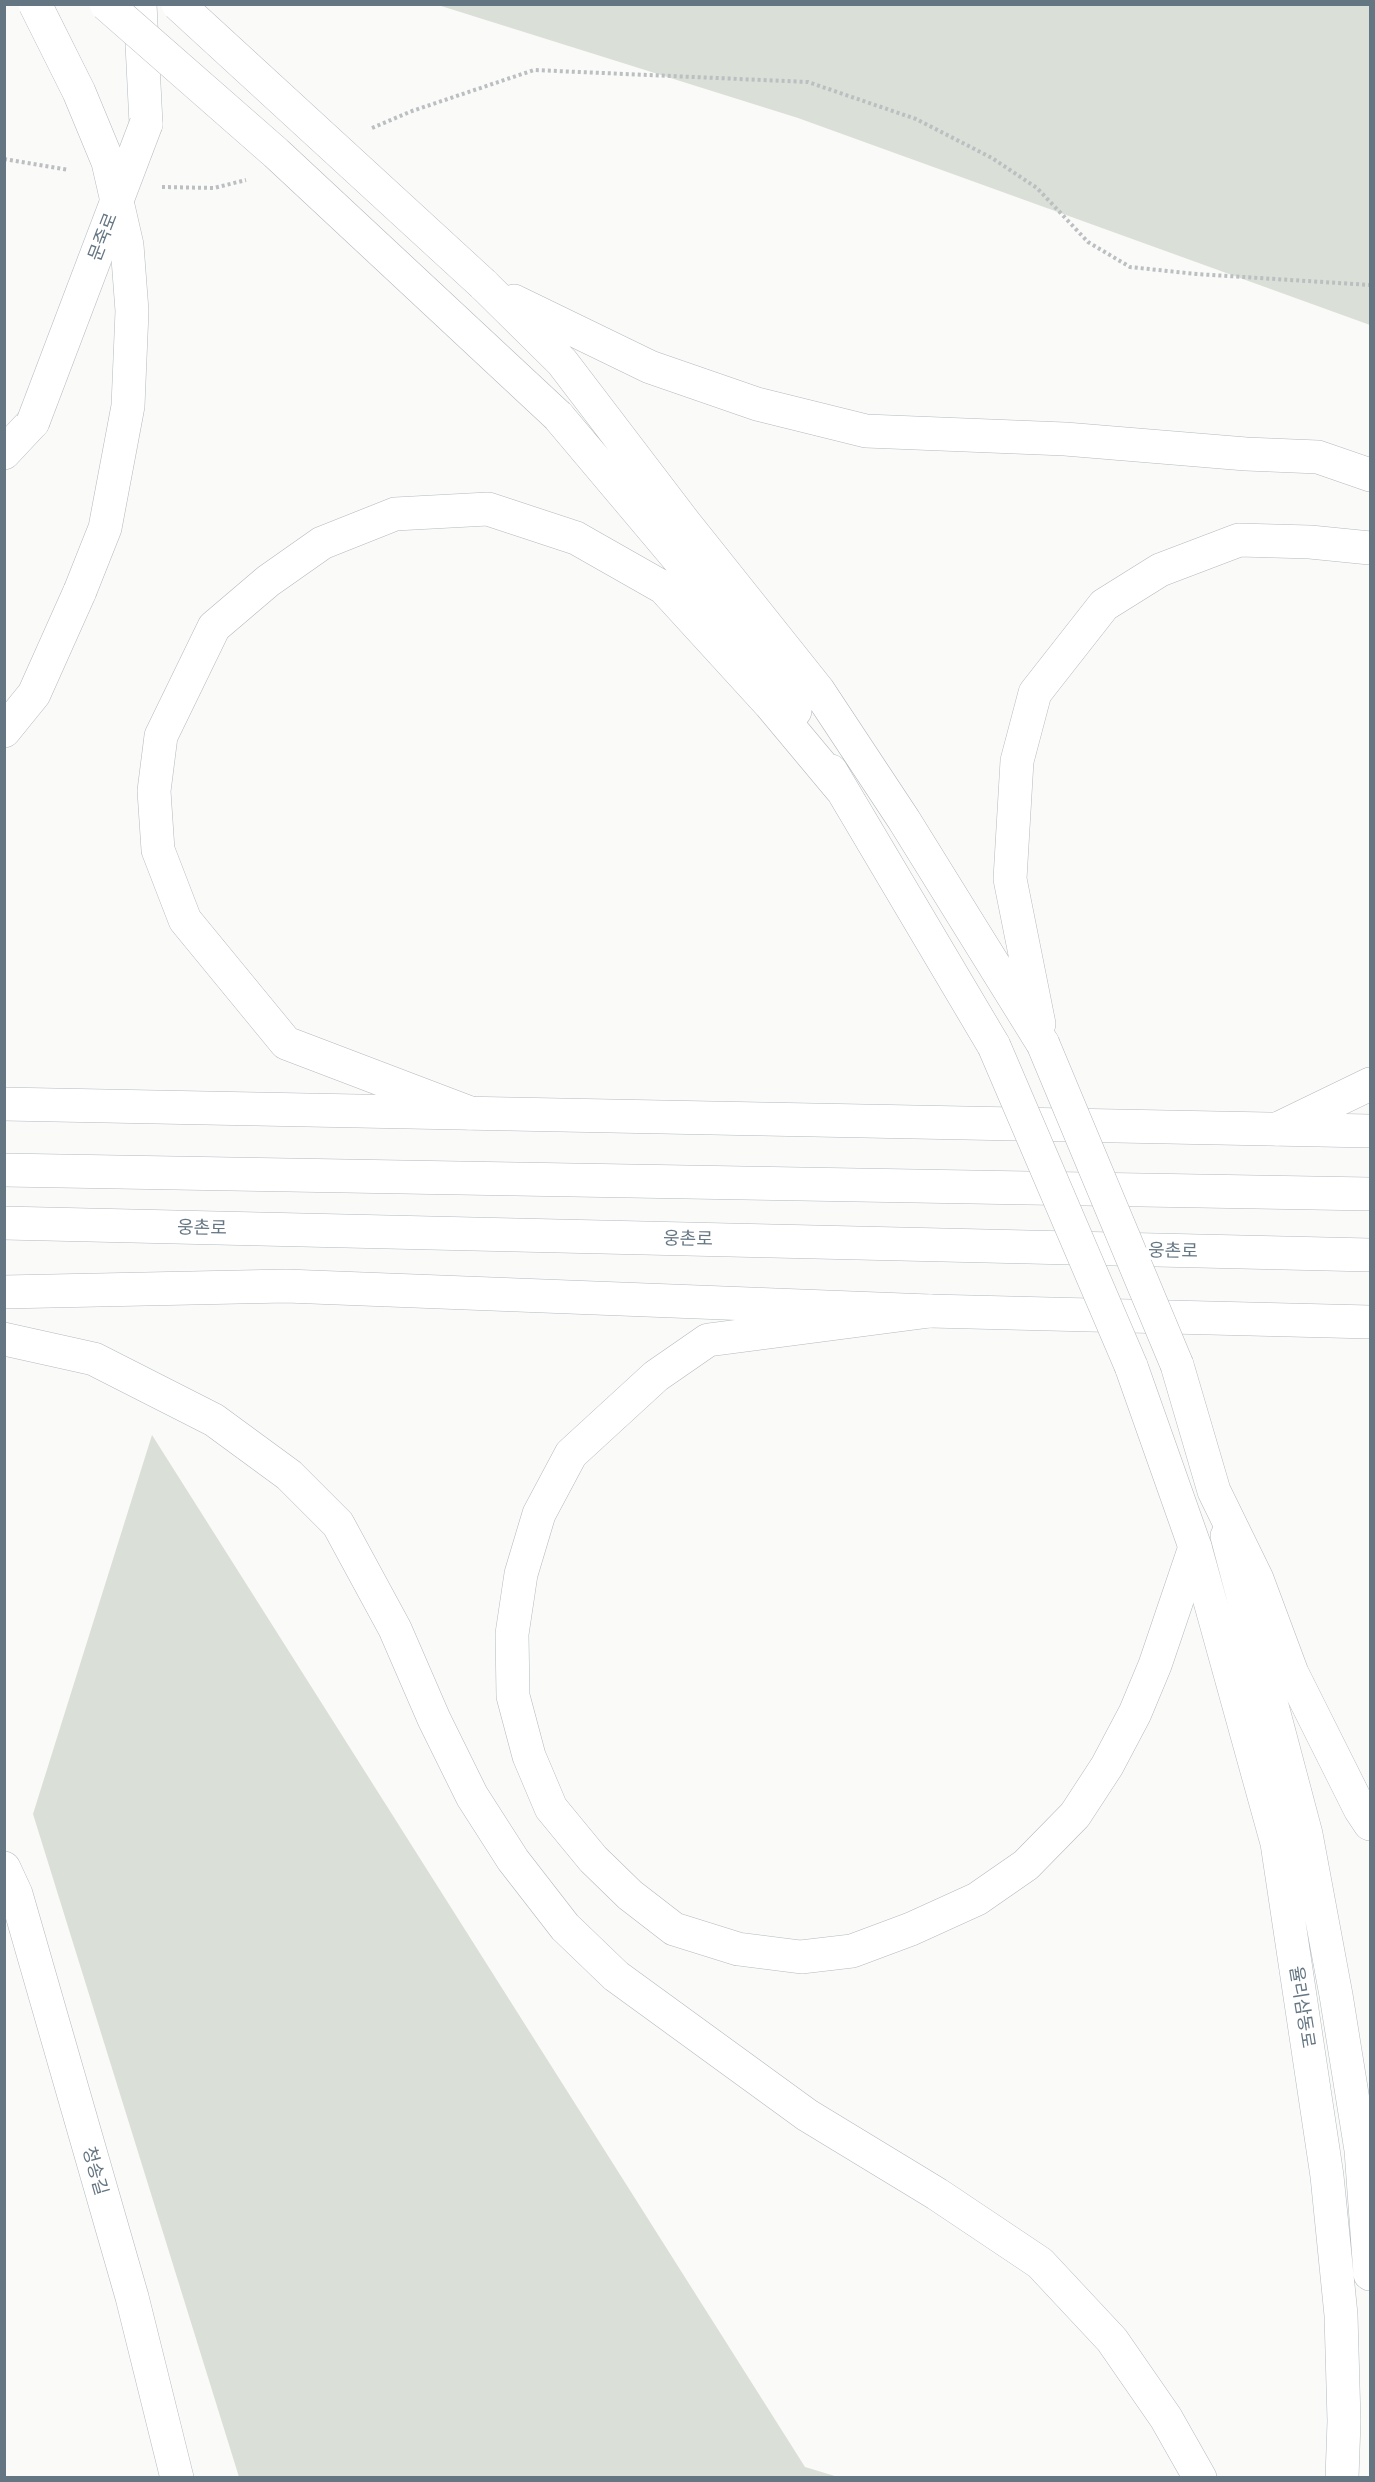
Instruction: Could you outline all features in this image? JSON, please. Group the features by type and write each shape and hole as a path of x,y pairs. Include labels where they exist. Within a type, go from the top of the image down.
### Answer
{"main road":[{"path":"4,731 34,694 105,528 128,406 132,311 127,245 108,162 79,92 35,4"},
{"path":"106,4 276,153 558,416 767,664 842,789"},
{"name":"문죽로","path":"4,453 33,422 146,124 140,4"},
{"path":"178,4 483,284 562,362 684,522 818,690 904,820 1043,1044 1177,1365 1214,1491 1257,1578 1292,1673 1340,1770 1371,1824"},
{"path":"483,284 556,323 650,367 757,404 866,431 1065,439 1246,454 1318,457 1371,475"},
{"path":"470,1113 286,1043 185,920 158,850 154,792 161,736 214,627 268,581 322,543 395,514 488,509 576,538 664,588 770,704 842,789"},
{"path":"1043,1044 1010,879 1017,761 1035,693 1104,605 1160,570 1239,540 1310,542 1371,548"},
{"name":"율리삼동로","path":"842,789 994,1046 1131,1366 1195,1547 1277,1843 1330,2199 1341,2314 1344,2421 1342,2478"},
{"path":"1277,1129 1371,1084"},
{"path":"4,1104 1371,1131"},
{"path":"4,1170 1371,1194"},
{"name":"웅촌로","path":"4,1223 1371,1256"},
{"path":"4,1292 286,1286 930,1311 1371,1323"},
{"path":"930,1311 708,1340 656,1376 571,1454 539,1514 521,1574 512,1634 513,1696 529,1756 551,1808 593,1859 630,1895 674,1929 738,1949 801,1957 852,1951 911,1929 977,1899 1026,1865 1075,1815 1107,1766 1135,1713 1155,1665 1195,1547"},
{"path":"4,1339 94,1359 214,1420 289,1474 339,1524 395,1629 434,1719 472,1796 513,1860 565,1927 616,1976 807,2115 937,2193 1040,2263 1112,2340 1166,2418 1200,2478"},
{"name":"율리삼동로","path":"1214,1491 1306,1834 1336,1995 1361,2150 1371,2274"},
{"name":"청송길","path":"4,1868 16,1894 132,2297 177,2478"}],"path":[{"path":"368,130 412,111 534,70 808,82 916,119 992,158 1037,189 1088,242 1130,267 1196,274 1371,285"},
{"path":"4,159 74,171"},
{"path":"156,186 214,188 257,176"}],"shaded area":[{"path":"438,5 1370,5 1370,325 798,118"},
{"path":"152,1435 805,2467 838,2477 239,2477 33,1814"}]}
